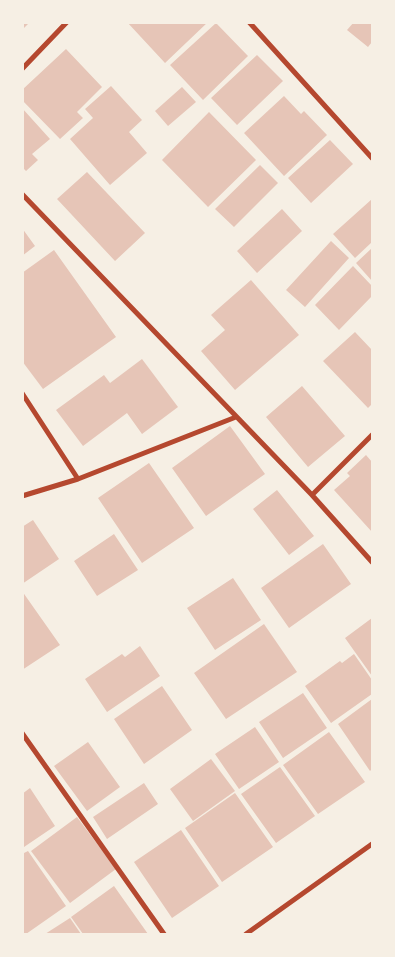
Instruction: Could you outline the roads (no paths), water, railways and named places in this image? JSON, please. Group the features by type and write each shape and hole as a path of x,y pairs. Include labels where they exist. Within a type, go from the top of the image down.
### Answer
{"street":[{"path":"22,69 67,22"},
{"path":"249,22 372,158"},
{"path":"22,194 312,495 372,562"},
{"path":"22,393 78,479"},
{"path":"22,496 78,479 236,417"},
{"path":"312,495 372,435"},
{"path":"22,733 164,934"},
{"path":"246,934 372,844"}]}
